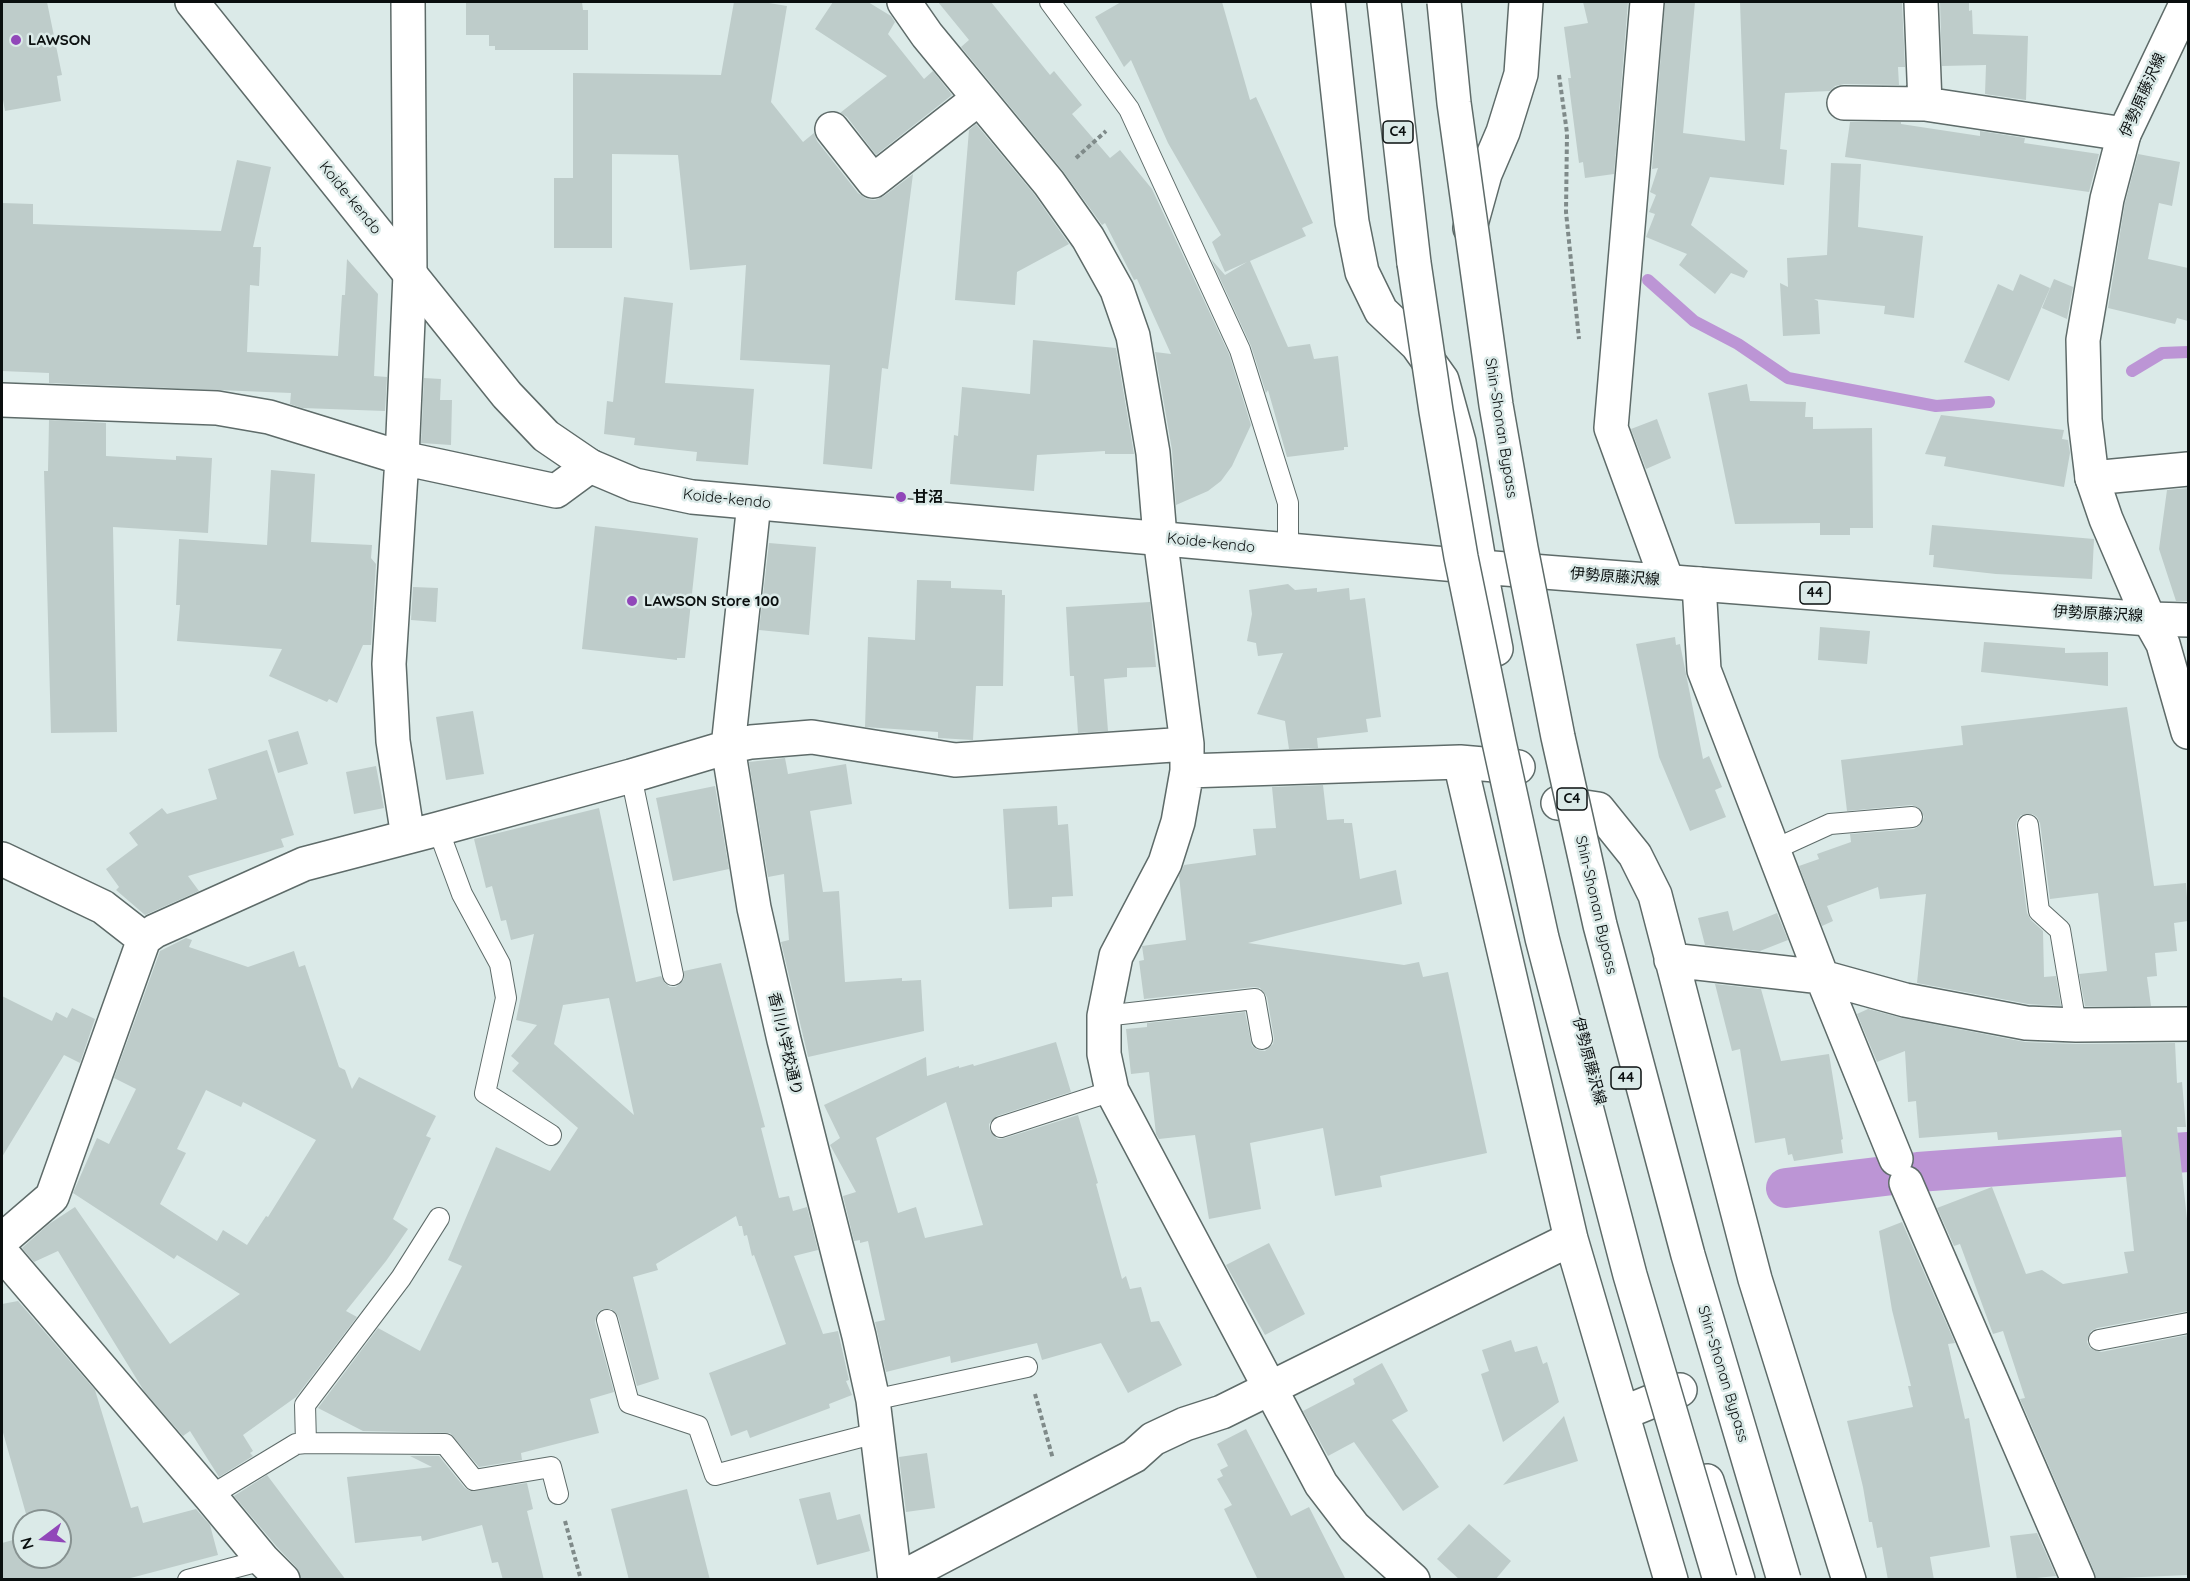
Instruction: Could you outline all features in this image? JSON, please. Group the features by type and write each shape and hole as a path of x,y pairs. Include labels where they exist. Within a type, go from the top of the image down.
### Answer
{"main road":[{"name":"Koide-kendo","path":"192,2 507,395 546,436 590,466 635,485 692,498 1160,537 1288,551 1480,567"},
{"path":"408,2 410,274 402,458 389,664 393,741 423,833"},
{"path":"904,2 978,99 1049,183 1088,238 1112,279 1133,336 1154,453 1160,537 1187,757 1175,833 1165,863 1116,956 1104,1016 1104,1054 1112,1091 1321,1484 1354,1527 1413,1580"},
{"path":"1328,2 1352,222 1362,272 1381,311 1417,345 1442,381 1459,442 1480,567"},
{"name":"C4","path":"1384,2 1412,252 1436,411 1461,557 1499,742 1542,938 1627,1264 1720,1580"},
{"name":"Shin-Shonan Bypass","path":"1444,2 1454,103 1496,405 1558,737 1599,925 1688,1255 1784,1580"},
{"path":"1512,570 1470,298 1469,232 1485,174 1503,132 1521,74 1526,2"},
{"path":"1647,2 1611,428 1667,581"},
{"path":"1921,2 1924,104"},
{"name":"伊勢原藤沢線","path":"1738,1580 1645,1270 1562,959 1518,767 1480,567 2149,619 2106,519 2092,478 2085,420 2083,340 2107,199 2124,134 2187,2"},
{"path":"832,129 873,181 978,99"},
{"path":"1844,103 1924,104 2124,134"},
{"path":"2,400 217,408 269,417 402,458 555,491 590,466"},
{"path":"2092,478 2188,470"},
{"name":"香川小学校通り","path":"754,503 728,747 754,908 771,985 873,1400 896,1580"},
{"name":"44","path":"1512,570 1586,929 1676,1261 1769,1580"},
{"path":"1699,584 1704,670 1822,977 1901,1171 2078,1580"},
{"path":"2149,619 2188,620"},
{"path":"2149,619 2163,644 2188,732"},
{"path":"2,1240 52,1197 144,939 155,931 304,864 631,776 728,747 751,742 812,737 955,760 1187,757 1460,762 1518,767"},
{"path":"1460,762 1571,1239 1671,1580"},
{"path":"1558,802 1598,809 1635,855 1655,895 1755,1279 1849,1580"},
{"path":"2,859 103,907 144,939"},
{"path":"1671,960 1822,977 1905,1000 2026,1023 2188,1024"},
{"path":"896,1580 1134,1456 1153,1438 1185,1424 1222,1412 1571,1239"},
{"path":"2,1253 274,1573"},
{"path":"1623,1413 1680,1390"}],"lane":[{"path":"1050,2 1130,109 1240,350 1288,503 1288,551"},
{"path":"631,776 673,975"},
{"path":"1773,850 1830,824 1912,817"},
{"path":"2028,825 2039,911 2060,930 2076,1025"},
{"path":"423,833 462,894 500,964 506,998 485,1093 551,1136"},
{"path":"1104,1016 1255,999 1262,1039"},
{"path":"1001,1127 1112,1091"},
{"path":"306,1443 305,1406 401,1278 439,1218"},
{"path":"607,1320 629,1403 699,1426 715,1475 876,1433"},
{"path":"2099,1340 2188,1323"},
{"path":"873,1400 1027,1367"},
{"path":"210,1496 296,1444 306,1443 446,1444 474,1480 551,1467 558,1494"},
{"path":"188,1580 274,1573"}],"path":[{"path":"1558,64 1567,133 1566,212 1580,339"},
{"path":"1049,183 1130,109"},
{"path":"1027,1367 1063,1494"},
{"path":"558,1494 580,1580"}],"building":[{"path":"2,2 47,2 62,75 57,76 61,101 5,111 2,94"},
{"path":"466,2 582,2 583,10 588,10 588,50 495,50 495,46 489,46 489,35 466,35"},
{"path":"734,2 763,2 787,6 771,102 803,142 814,133 817,141 858,193 867,199 875,200 884,196 913,174 888,369 882,368 872,469 823,464 830,365 740,360 746,265 690,270 678,155 612,154 612,248 554,248 554,178 573,178 573,73 721,75"},
{"path":"833,2 868,2 891,16 895,22 888,34 924,79 933,71 952,95 876,155 847,117 840,113 887,76 815,29"},
{"path":"938,2 991,2 1050,75 1054,71 1082,105 1072,114 1110,158 1120,150 1152,189 1229,354 1251,425 1232,466 1221,481 1208,491 1176,505 1172,450 1155,352 1171,354 1137,279 1134,280 1105,223 1102,225 1063,171 961,47 969,40"},
{"path":"1121,2 1222,2 1250,100 1256,97 1313,223 1302,228 1306,236 1250,261 1288,347 1310,344 1314,359 1338,356 1348,447 1344,447 1344,450 1287,457 1268,390 1266,393 1251,346 1211,259 1225,275 1247,262 1225,272 1212,242 1221,235 1168,143 1131,60 1124,67 1095,17"},
{"path":"1583,2 1628,2 1614,174 1585,178 1583,162 1579,163 1564,27 1588,23"},
{"path":"1665,2 1695,2 1683,133 1745,141 1740,2 1902,2 1905,67 1898,67 1899,85 1844,84 1835,86 1830,91 1785,93 1780,149 1787,150 1784,185 1710,177 1691,225 1748,271 1744,278 1731,273 1715,294 1679,265 1687,254 1646,237 1655,214 1649,212 1656,195 1650,192 1658,168 1652,169"},
{"path":"1940,2 1969,2 1969,11 1972,10 1973,34 2028,36 2026,100 1985,94 1986,65 1942,66"},
{"path":"1850,122 1901,122 1901,124 1980,136 1980,131 2025,138 2024,143 2099,154 2089,192 1845,157"},
{"path":"976,124 1034,194 1069,244 1017,272 1015,305 955,300 969,130"},
{"path":"2138,154 2180,162 2172,206 2159,203 2148,259 2188,268 2188,321 2177,318 2175,324 2108,308 2125,203"},
{"path":"237,160 271,167 253,247 261,247 259,286 250,285 247,352 338,356 347,259 378,294 374,376 387,377 385,411 302,408 290,404 291,393 49,383 49,373 2,371 2,203 33,204 33,224 221,231"},
{"path":"1831,163 1861,164 1858,227 1923,236 1914,318 1884,314 1885,306 1814,299 1818,301 1820,334 1783,336 1780,283 1788,287 1787,258 1827,255"},
{"path":"2020,274 2050,288 2009,381 1964,362 1998,284 2013,291"},
{"path":"2054,279 2073,287 2067,319 2042,308"},
{"path":"624,297 673,303 665,383 754,389 748,465 696,461 697,452 634,445 635,438 604,434 607,401 613,402"},
{"path":"1033,340 1116,348 1134,454 1105,454 1105,451 1037,455 1034,491 950,484 954,435 958,436 962,387 1030,394"},
{"path":"424,378 441,379 440,400 452,400 451,445 421,443"},
{"path":"1747,384 1750,401 1806,402 1805,417 1813,417 1813,429 1872,428 1873,528 1850,528 1850,535 1820,535 1820,523 1735,524 1708,393"},
{"path":"1941,415 2064,430 2062,439 2068,440 2070,453 2064,487 1944,466 1946,457 1925,454"},
{"path":"1657,419 1671,458 1646,469 1631,429"},
{"path":"49,420 106,423 106,456 176,460 176,456 212,458 208,533 113,527 117,732 51,733 44,471 48,471"},
{"path":"271,470 315,474 311,542 372,545 371,558 376,564 371,645 363,645 337,703 329,699 327,702 269,676 282,649 177,641 180,605 176,605 179,539 267,545"},
{"path":"2188,488 2188,601 2176,601 2159,549 2167,490"},
{"path":"1932,525 2094,539 2092,579 1996,574 1933,567 1934,555 1929,555"},
{"path":"595,526 698,538 685,658 677,658 677,660 582,649"},
{"path":"769,543 816,547 809,635 759,630"},
{"path":"917,580 951,581 951,588 1002,590 1002,595 1005,595 1003,686 976,686 973,740 938,738 938,732 865,727 868,637 915,640"},
{"path":"1288,584 1295,590 1317,588 1317,592 1349,588 1350,600 1365,598 1381,717 1366,719 1368,732 1317,738 1318,748 1289,749 1285,721 1257,714 1283,653 1258,656 1256,643 1247,641 1252,614 1249,590"},
{"path":"413,587 438,588 436,622 411,620"},
{"path":"1150,602 1156,667 1127,668 1127,677 1104,679 1108,731 1078,733 1074,676 1070,676 1066,607"},
{"path":"1820,627 1870,631 1867,664 1818,660"},
{"path":"1675,637 1676,645 1680,644 1703,759 1709,756 1722,787 1715,790 1726,817 1690,831 1659,757 1636,644"},
{"path":"1984,642 2065,648 2065,653 2108,652 2108,686 1981,672"},
{"path":"2127,707 2154,886 2186,883 2188,921 2174,923 2177,951 2155,953 2157,976 2147,977 2151,1006 2085,1006 2079,974 2107,971 2098,893 2050,899 2040,823 2032,814 2021,815 2016,826 2027,913 2043,931 2044,977 2056,976 2061,1006 2028,1004 1917,983 1926,894 1880,899 1878,887 1827,906 1833,921 1822,926 1799,866 1819,859 1817,854 1851,842 1850,834 1914,829 1919,826 1924,817 1921,810 1912,805 1847,811 1841,760 1963,745 1961,726"},
{"path":"473,711 484,774 446,780 436,717"},
{"path":"298,731 308,764 278,773 268,740"},
{"path":"267,750 294,835 281,839 284,847 188,876 199,891 145,915 116,890 119,887 106,869 138,845 129,833 162,808 167,814 217,799 208,769"},
{"path":"785,758 788,774 846,764 852,804 810,811 823,892 839,891 845,982 902,978 902,981 921,980 924,1031 808,1057 781,942 789,940 784,874 768,877 749,762"},
{"path":"376,766 384,808 354,814 346,772"},
{"path":"1323,785 1327,820 1344,819 1344,823 1352,823 1360,879 1396,870 1402,904 1248,943 1404,965 1419,962 1423,977 1448,972 1487,1153 1380,1176 1382,1187 1335,1196 1323,1128 1250,1143 1261,1209 1209,1219 1195,1135 1159,1139 1156,1134 1149,1072 1131,1074 1126,1029 1147,1027 1147,1023 1245,1012 1252,1046 1265,1051 1273,1044 1274,1038 1267,997 1260,988 1254,987 1144,999 1139,961 1144,960 1142,946 1186,940 1179,876 1184,865 1256,855 1253,829 1276,828 1272,787"},
{"path":"715,786 729,869 673,881 656,798"},
{"path":"1057,806 1058,825 1068,824 1073,896 1052,897 1052,907 1009,909 1003,809"},
{"path":"599,808 636,982 661,976 670,987 676,987 684,979 684,971 721,963 765,1127 761,1128 779,1198 789,1196 793,1211 807,1207 818,1250 794,1256 823,1334 838,1331 849,1380 846,1381 852,1395 829,1404 830,1408 750,1438 747,1430 731,1436 709,1373 786,1344 754,1255 752,1256 747,1235 744,1236 742,1226 739,1226 736,1216 656,1264 658,1270 633,1277 659,1379 637,1386 618,1316 611,1309 598,1312 595,1322 614,1392 590,1399 599,1433 521,1453 522,1460 479,1467 450,1433 363,1431 318,1408 378,1328 420,1351 462,1266 448,1260 496,1147 550,1171 578,1128 512,1071 519,1063 511,1056 537,1025 516,1020 534,934 511,940 506,920 501,921 492,886 486,888 474,839","holes":["609,998 634,1115 554,1044 563,1005"]},
{"path":"1728,911 1733,931 1777,913 1788,940 1760,951 1705,945 1698,918"},
{"path":"186,938 192,940 189,947 248,967 294,951 299,967 305,965 339,1067 345,1070 352,1089 359,1077 436,1116 426,1136 431,1138 393,1219 408,1229 346,1311 357,1317 296,1397 243,1435 253,1451 250,1453 253,1456 219,1477 190,1431 183,1436 144,1391 58,1251 34,1262 22,1248 49,1224 75,1207 170,1344 240,1294 177,1255 174,1259 73,1193 97,1138 109,1144 136,1089 114,1078 160,951","holes":["206,1090 241,1107 243,1102 316,1140 268,1217 266,1216 247,1245 223,1230 217,1241 160,1204 186,1153 177,1149"]},
{"path":"1715,984 1761,989 1781,1061 1829,1054 1843,1139 1841,1140 1843,1153 1794,1161 1792,1154 1788,1155 1785,1138 1755,1143 1740,1049 1732,1051"},
{"path":"2,996 52,1021 56,1012 67,1018 72,1008 95,1019 80,1063 64,1055 2,1157"},
{"path":"1868,1009 1902,1018 2025,1042 2175,1043 2177,1083 2182,1082 2186,1127 2177,1127 2188,1228 2188,1311 2097,1328 2091,1331 2087,1342 2090,1348 2101,1352 2188,1335 2188,1575 2096,1579 2020,1399 2025,1398 2003,1331 1993,1334 1960,1244 1954,1246 1937,1208 1992,1187 2026,1274 2042,1270 2063,1284 2128,1273 2124,1252 2134,1251 2121,1130 1998,1140 1997,1132 1919,1138 1916,1101 1908,1102 1905,1051 1877,1062 1857,1014"},
{"path":"1056,1042 1071,1092 997,1116 989,1124 990,1131 998,1139 1005,1138 1078,1115 1122,1279 1126,1276 1130,1289 1141,1287 1151,1322 1159,1321 1182,1365 1128,1393 1101,1343 1042,1360 1037,1343 951,1363 950,1356 886,1372 875,1322 885,1320 868,1241 860,1243 860,1240 854,1241 843,1196 856,1192 830,1145 840,1138 824,1105 926,1057 927,1076 959,1066 959,1068 973,1064 974,1066","holes":["946,1102 983,1225 925,1238 916,1207 898,1213 876,1138"]},
{"path":"1902,1222 1955,1343 1948,1344 1965,1419 1969,1418 1990,1547 1930,1557 1934,1580 1888,1580 1882,1547 1877,1548 1872,1522 1869,1522 1847,1421 1913,1407 1908,1386 1911,1386 1892,1310 1879,1231"},
{"path":"1269,1243 1305,1314 1265,1335 1226,1265"},
{"path":"18,1301 95,1390 131,1508 138,1506 143,1523 196,1509 210,1525 218,1555 123,1580 2,1580 2,1543 12,1540 12,1569 72,1569 72,1509 25,1509 2,1429 2,1304"},
{"path":"1511,1340 1515,1352 1537,1346 1543,1364 1547,1362 1559,1402 1503,1442 1481,1374 1489,1371 1482,1350"},
{"path":"1382,1363 1408,1411 1392,1420 1439,1487 1403,1511 1354,1442 1328,1456 1303,1411 1355,1384 1353,1379"},
{"path":"1564,1416 1578,1461 1503,1485"},
{"path":"1246,1429 1291,1516 1309,1507 1346,1580 1258,1580 1224,1509 1232,1505 1217,1479 1223,1476 1220,1470 1228,1466 1217,1444"},
{"path":"927,1453 935,1508 906,1512 899,1457"},
{"path":"410,1456 439,1456 470,1491 527,1483 533,1509 527,1511 544,1580 503,1580 498,1562 492,1563 482,1525 422,1541 421,1536 355,1543 347,1477 432,1467"},
{"path":"267,1475 346,1580 301,1580 296,1567 234,1496"},
{"path":"687,1489 710,1580 629,1580 611,1509"},
{"path":"830,1492 837,1520 860,1514 870,1551 817,1565 799,1499"},
{"path":"1469,1524 1511,1561 1495,1580 1460,1580 1437,1559"},
{"path":"2037,1533 2056,1576 2017,1580 2010,1536"}],"waterway":[{"path":"1648,280 1694,321 1738,344 1788,378 1936,406 1989,402"},
{"path":"2132,371 2162,353 2188,352"},
{"path":"1786,1188 1918,1172 2188,1152"}],"place":[{"name":"LAWSON","path":"16,40"},
{"name":"甘沼","path":"901,497"},
{"name":"LAWSON Store 100","path":"632,601"}]}
